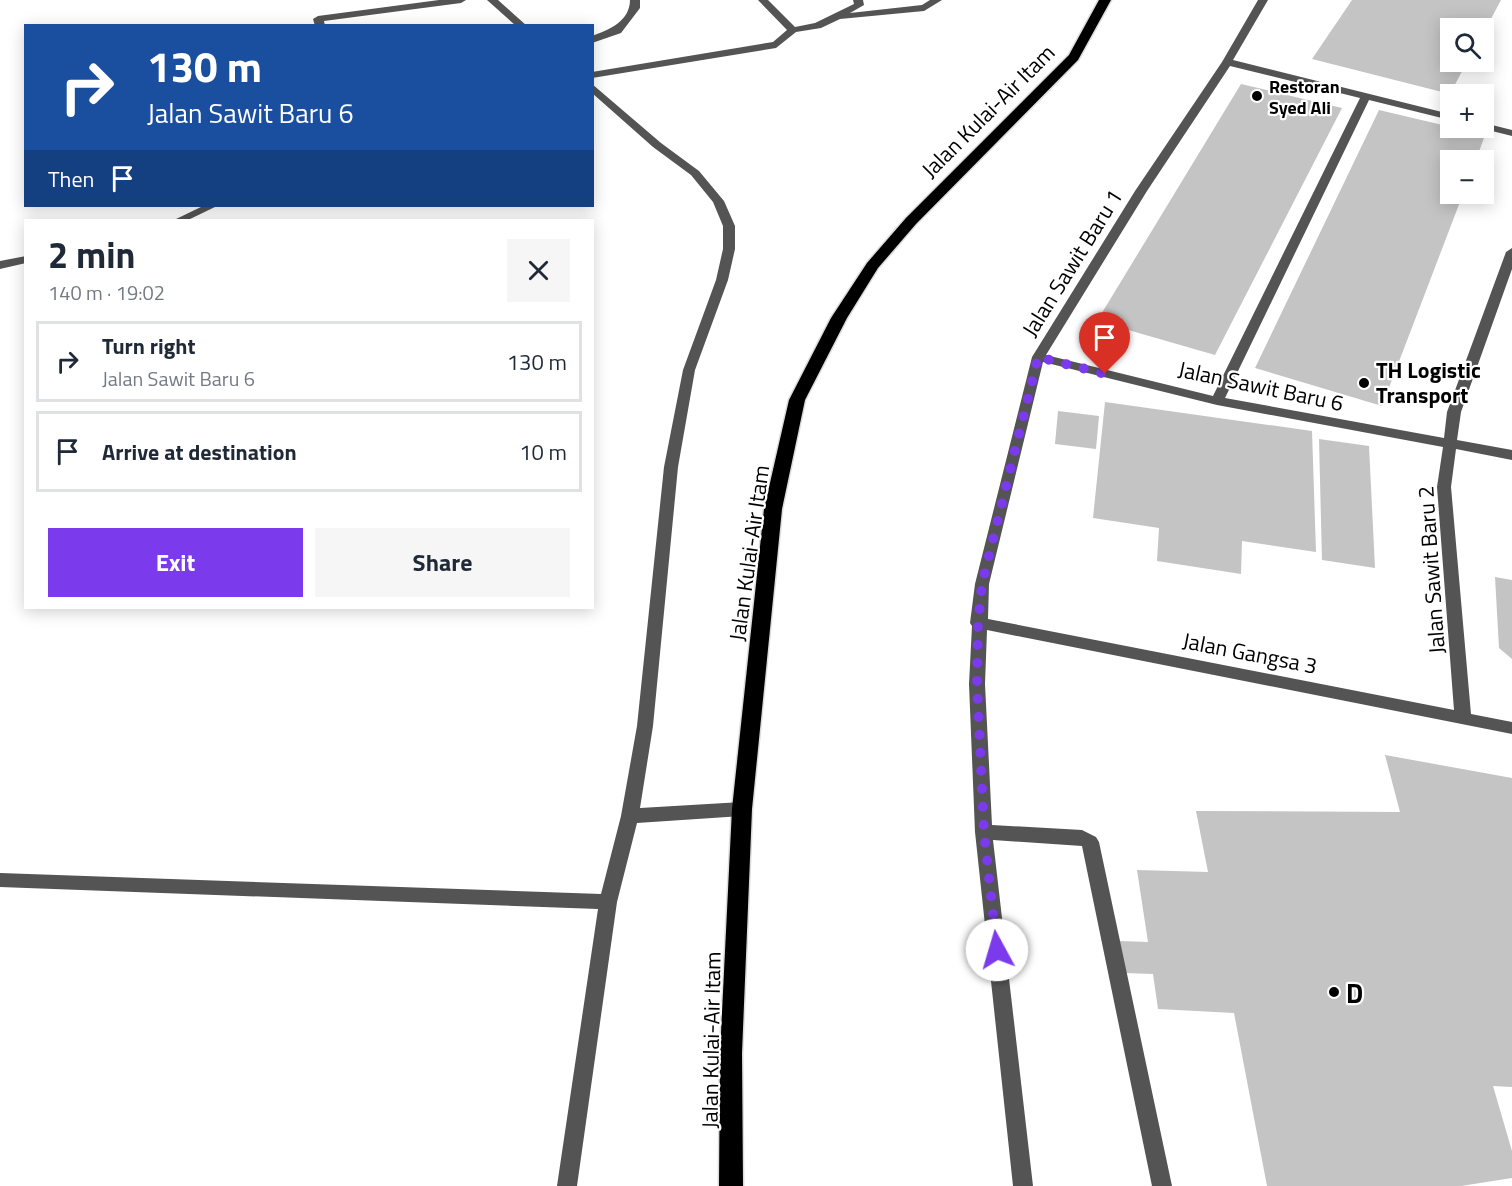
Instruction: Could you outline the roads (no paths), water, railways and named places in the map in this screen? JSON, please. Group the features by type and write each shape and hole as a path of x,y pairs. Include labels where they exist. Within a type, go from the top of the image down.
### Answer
{"highway":[{"name":"Jalan Kulai-Air Itam","path":"731,1186 731,1053 742,809 772,509 797,400 840,318 872,266 911,221 1074,57 1105,0"}],"street":[{"path":"320,24 318,19 461,0"},
{"path":"492,0 520,24"},
{"path":"594,39 617,31 635,8 635,0"},
{"path":"763,0 793,30"},
{"path":"594,75 776,45 793,30 818,26 859,5 858,0"},
{"path":"834,18 924,8 937,0"},
{"name":"Jalan Sawit Baru 1","path":"1023,1186 984,832 977,684 978,623 982,584 1038,357 1141,191 1227,62 1263,0"},
{"path":"1227,62 1440,114"},
{"path":"567,1186 608,902 630,816 645,726 671,467 689,370 722,280 729,249 729,226 718,201 695,173 657,145 594,89"},
{"path":"1217,401 1366,96"},
{"path":"1494,128 1512,133"},
{"path":"182,219 209,207"},
{"name":"Jalan Sawit Baru 2","path":"1463,717 1444,487 1454,412 1512,252"},
{"path":"0,265 24,259"},
{"name":"Jalan Sawit Baru 6","path":"1038,357 1217,401 1512,455"},
{"name":"Jalan Gangsa 3","path":"978,623 1512,728"},
{"path":"630,816 742,809"},
{"path":"984,832 1082,837 1090,842 1162,1186"},
{"path":"0,880 608,902"}],"place":[{"name":"Restoran Syed Ali","path":"1257,96"},
{"name":"TH Logistic Transport","path":"1364,383"},
{"name":"D","path":"1334,992"}]}
